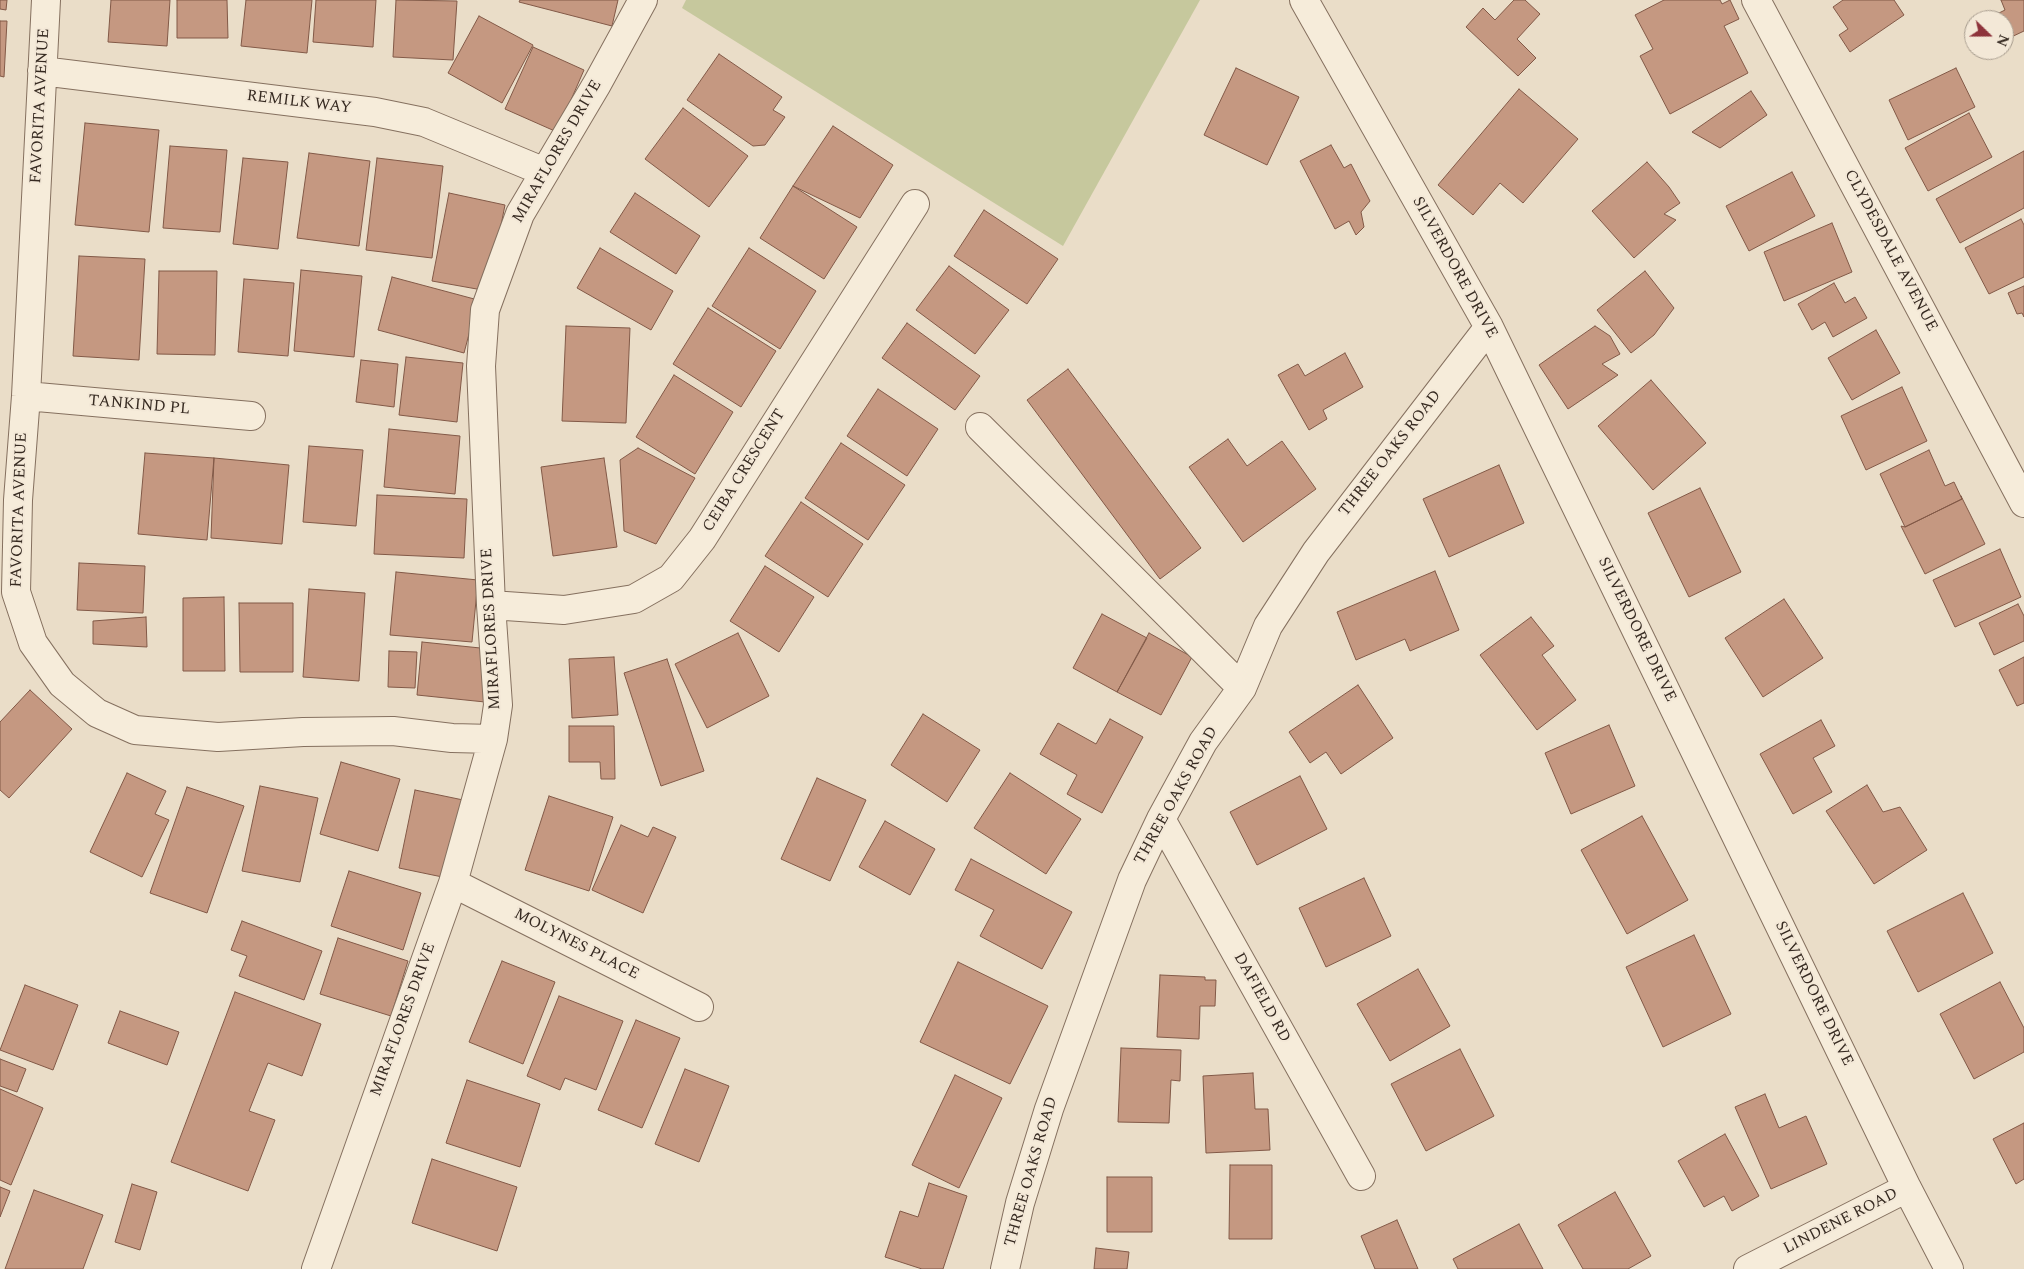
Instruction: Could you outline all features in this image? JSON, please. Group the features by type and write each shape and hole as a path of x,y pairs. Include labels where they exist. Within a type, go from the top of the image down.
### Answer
{"street":[{"name":"FAVORITA AVENUE","path":"46,0 26,396 18,500 16,592 33,643 62,684 96,713 135,730 218,737 303,732 393,731 452,738 492,739"},
{"name":"MIRAFLORES DRIVE","path":"316,1269 453,883 492,739 498,705 491,605 481,366 485,310 520,214 597,84 643,0"},
{"name":"SILVERDORE DRIVE","path":"1304,0 1489,327 1907,1188 1949,1269"},
{"name":"CLYDESDALE AVENUE","path":"1756,0 2024,503"},
{"name":"REMILK WAY","path":"42,71 395,116 424,122 545,172"},
{"name":"CEIBA CRESCENT","path":"491,605 564,610 634,599 670,578 702,539 915,204"},
{"name":"THREE OAKS ROAD","path":"1005,1269 1020,1203 1049,1109 1132,880 1161,820 1203,742 1242,688 1268,626 1316,552 1489,327"},
{"name":"TANKIND PL","path":"26,396 251,416"},
{"path":"980,427 1242,688"},
{"name":"DAFIELD RD","path":"1161,820 1361,1176"},
{"name":"MOLYNES PLACE","path":"453,883 699,1007"},
{"name":"LINDENE ROAD","path":"1748,1269 1907,1188"}],"green space":[{"path":"686,0 1200,0 1063,246 682,8"}],"building":[{"path":"0,0 7,0 6,10 0,9"},
{"path":"111,0 170,0 167,46 108,42"},
{"path":"177,0 227,0 228,38 177,38"},
{"path":"246,0 312,0 307,53 241,46"},
{"path":"316,0 376,0 373,47 313,42"},
{"path":"396,0 457,1 453,60 393,57"},
{"path":"520,0 618,0 612,26 519,2"},
{"path":"1514,0 1525,0 1540,14 1517,39 1536,58 1518,76 1466,27 1483,8 1495,20"},
{"path":"1664,0 1720,0 1722,4 1730,0 1739,19 1724,26 1748,73 1670,114 1640,56 1653,49 1635,15"},
{"path":"1843,0 1894,0 1904,15 1850,52 1839,35 1848,29 1833,7"},
{"path":"2001,0 2024,0 2024,31 2014,36 2014,10 2005,10"},
{"path":"479,16 533,45 502,103 448,73"},
{"path":"0,21 7,21 4,77 0,76"},
{"path":"533,47 584,70 557,132 505,109"},
{"path":"719,54 782,97 773,110 785,117 765,145 753,146 687,100"},
{"path":"1236,68 1299,97 1267,165 1204,135"},
{"path":"1956,68 1975,107 1908,140 1889,100"},
{"path":"1519,89 1578,139 1523,203 1500,183 1473,215 1438,185"},
{"path":"1751,91 1767,115 1720,148 1692,132"},
{"path":"683,108 748,156 709,207 645,159"},
{"path":"1969,113 1992,157 1928,191 1905,148"},
{"path":"85,123 159,130 149,232 75,225"},
{"path":"833,126 893,165 860,218 793,186"},
{"path":"1331,145 1344,168 1351,164 1370,201 1361,212 1364,227 1356,235 1349,221 1335,229 1300,161"},
{"path":"170,146 227,150 220,232 163,228"},
{"path":"2024,151 2024,208 1960,243 1936,199"},
{"path":"309,153 370,161 359,246 297,238"},
{"path":"243,158 288,162 278,249 233,244"},
{"path":"377,158 443,166 432,258 366,250"},
{"path":"1647,162 1680,203 1664,214 1676,220 1634,258 1592,211"},
{"path":"1792,172 1815,216 1749,251 1726,206"},
{"path":"793,186 857,227 824,279 760,238"},
{"path":"449,193 505,205 488,291 432,281"},
{"path":"635,193 700,236 676,274 610,232"},
{"path":"984,210 1058,259 1027,304 954,256"},
{"path":"2021,219 2024,225 2024,277 1989,294 1965,248"},
{"path":"1832,223 1852,272 1784,301 1764,252"},
{"path":"600,248 673,291 651,330 577,288"},
{"path":"749,248 816,291 780,349 712,306"},
{"path":"79,256 145,259 139,360 73,356"},
{"path":"949,266 1009,310 975,354 916,310"},
{"path":"301,270 362,276 354,357 294,351"},
{"path":"159,271 217,271 215,355 157,354"},
{"path":"1645,271 1674,308 1654,335 1631,353 1597,310"},
{"path":"392,277 478,300 464,353 378,330"},
{"path":"244,279 294,283 288,356 238,352"},
{"path":"1834,283 1845,303 1855,297 1867,318 1833,337 1825,322 1812,330 1798,304"},
{"path":"2024,286 2024,317 2022,313 2017,314 2008,293"},
{"path":"708,308 776,351 741,407 673,364"},
{"path":"907,323 980,376 955,410 882,358"},
{"path":"566,326 630,328 626,423 562,421"},
{"path":"1595,326 1610,336 1620,354 1602,364 1618,375 1568,409 1539,365"},
{"path":"1876,330 1900,373 1852,400 1828,358"},
{"path":"1345,353 1363,387 1323,410 1327,419 1309,430 1278,375 1298,364 1305,376"},
{"path":"406,357 463,363 457,422 399,415"},
{"path":"361,360 398,364 394,407 356,402"},
{"path":"1068,369 1201,548 1160,579 1027,400"},
{"path":"674,375 733,412 695,474 636,437"},
{"path":"1651,380 1706,443 1653,490 1598,426"},
{"path":"1902,387 1927,441 1866,470 1841,416"},
{"path":"878,389 938,429 907,476 847,436"},
{"path":"389,429 460,436 455,494 384,487"},
{"path":"1228,439 1247,466 1282,441 1316,489 1243,542 1189,467"},
{"path":"841,443 905,485 868,540 805,498"},
{"path":"309,446 363,450 356,526 303,522"},
{"path":"638,448 695,478 656,544 624,531 620,460"},
{"path":"1929,450 1945,486 1954,482 1962,499 1905,527 1880,474"},
{"path":"145,453 214,458 207,540 138,534"},
{"path":"214,458 289,465 282,544 211,538"},
{"path":"604,458 617,547 553,556 541,467"},
{"path":"1499,465 1524,523 1449,557 1423,499"},
{"path":"1700,488 1741,572 1689,597 1648,513"},
{"path":"377,495 467,499 464,558 374,554"},
{"path":"1961,496 1985,544 1925,574 1901,526 1905,527 1962,499"},
{"path":"801,502 863,544 828,597 765,556"},
{"path":"2000,549 2021,597 1955,627 1933,580"},
{"path":"79,563 145,566 143,613 77,610"},
{"path":"765,566 814,597 779,652 730,621"},
{"path":"1435,571 1459,630 1410,651 1405,639 1356,660 1337,612"},
{"path":"396,572 478,580 472,642 390,635"},
{"path":"309,589 365,593 359,681 303,677"},
{"path":"224,597 225,671 183,671 183,598"},
{"path":"1784,599 1823,658 1763,697 1725,638"},
{"path":"239,603 293,603 293,672 240,672"},
{"path":"2018,604 2024,616 2024,641 1994,655 1979,623"},
{"path":"1102,614 1147,638 1117,692 1073,668"},
{"path":"146,617 147,647 93,644 93,621"},
{"path":"1531,617 1554,646 1542,655 1576,700 1537,730 1480,655"},
{"path":"738,633 769,696 707,728 675,664"},
{"path":"1149,633 1192,657 1161,715 1117,692"},
{"path":"422,642 490,649 485,702 417,695"},
{"path":"389,651 417,652 415,688 388,687"},
{"path":"614,657 618,715 572,718 569,659"},
{"path":"2024,657 2024,703 2017,706 1999,670"},
{"path":"667,659 704,771 661,786 624,673"},
{"path":"1358,685 1393,738 1341,774 1326,752 1310,763 1289,732"},
{"path":"30,690 72,729 9,798 0,790 0,722"},
{"path":"923,714 980,750 947,802 891,765"},
{"path":"1110,719 1143,737 1102,813 1067,794 1077,775 1040,754 1058,723 1096,744"},
{"path":"1821,720 1835,746 1813,758 1832,792 1793,814 1760,754"},
{"path":"1609,725 1635,786 1571,814 1545,753"},
{"path":"569,726 614,726 615,779 601,779 600,762 569,762"},
{"path":"341,762 400,779 378,851 320,834"},
{"path":"127,773 166,791 155,814 169,820 142,877 90,852"},
{"path":"1010,773 1081,819 1046,874 974,828"},
{"path":"1300,776 1327,829 1257,865 1230,812"},
{"path":"817,778 866,800 830,881 781,859"},
{"path":"1867,785 1883,812 1900,807 1927,850 1874,884 1826,811"},
{"path":"260,786 318,798 300,882 242,871"},
{"path":"187,787 244,806 207,913 150,893"},
{"path":"415,790 468,801 452,879 399,868"},
{"path":"549,796 613,817 589,891 525,870"},
{"path":"1642,816 1688,900 1627,934 1581,850"},
{"path":"885,821 935,849 910,895 859,867"},
{"path":"621,825 648,837 653,827 676,837 643,913 592,890"},
{"path":"971,859 1072,912 1042,969 980,936 994,910 955,890"},
{"path":"349,871 421,893 403,950 331,926"},
{"path":"1364,878 1391,936 1326,967 1299,908"},
{"path":"1963,893 1993,953 1918,992 1887,931"},
{"path":"242,921 322,951 304,1000 239,976 247,956 231,950"},
{"path":"1694,935 1731,1014 1663,1047 1626,967"},
{"path":"338,938 408,961 391,1016 320,994"},
{"path":"502,961 555,982 523,1064 469,1042"},
{"path":"958,962 1048,1006 1010,1084 920,1042"},
{"path":"1418,969 1450,1026 1390,1061 1357,1004"},
{"path":"1160,975 1205,977 1205,980 1216,980 1215,1006 1200,1006 1199,1039 1157,1037"},
{"path":"2000,982 2024,1028 2024,1052 1974,1079 1940,1014"},
{"path":"25,985 78,1005 53,1070 0,1050"},
{"path":"235,992 321,1024 302,1076 268,1063 249,1111 275,1120 248,1191 171,1162"},
{"path":"559,996 623,1021 596,1090 565,1078 560,1090 527,1076"},
{"path":"120,1011 179,1032 167,1065 108,1043"},
{"path":"636,1020 680,1038 642,1128 598,1110"},
{"path":"1121,1048 1181,1050 1180,1081 1171,1080 1169,1123 1118,1122"},
{"path":"1460,1049 1494,1116 1426,1151 1391,1084"},
{"path":"0,1059 26,1069 17,1092 0,1086"},
{"path":"685,1069 729,1086 699,1162 655,1144"},
{"path":"1253,1073 1255,1109 1268,1109 1270,1150 1206,1153 1203,1076"},
{"path":"955,1075 1002,1098 959,1188 912,1165"},
{"path":"467,1080 540,1104 520,1167 446,1143"},
{"path":"0,1089 43,1108 11,1185 0,1180"},
{"path":"1765,1094 1779,1128 1806,1116 1827,1164 1771,1189 1735,1107"},
{"path":"2024,1123 2024,1179 2016,1184 1993,1139"},
{"path":"1725,1134 1759,1196 1732,1211 1724,1196 1704,1207 1678,1161"},
{"path":"432,1159 517,1187 497,1251 412,1223"},
{"path":"1230,1165 1272,1165 1272,1239 1229,1239"},
{"path":"1107,1177 1152,1177 1152,1232 1107,1232"},
{"path":"929,1183 967,1196 943,1269 922,1269 885,1257 900,1211 918,1217"},
{"path":"132,1184 157,1192 140,1250 115,1242"},
{"path":"0,1187 10,1191 0,1217"},
{"path":"34,1190 103,1215 83,1269 5,1269"},
{"path":"1615,1192 1651,1256 1628,1269 1583,1269 1558,1225"},
{"path":"1397,1220 1418,1269 1375,1269 1361,1236"},
{"path":"1519,1224 1543,1269 1458,1269 1453,1259"},
{"path":"1096,1248 1129,1252 1127,1269 1094,1269"}]}
